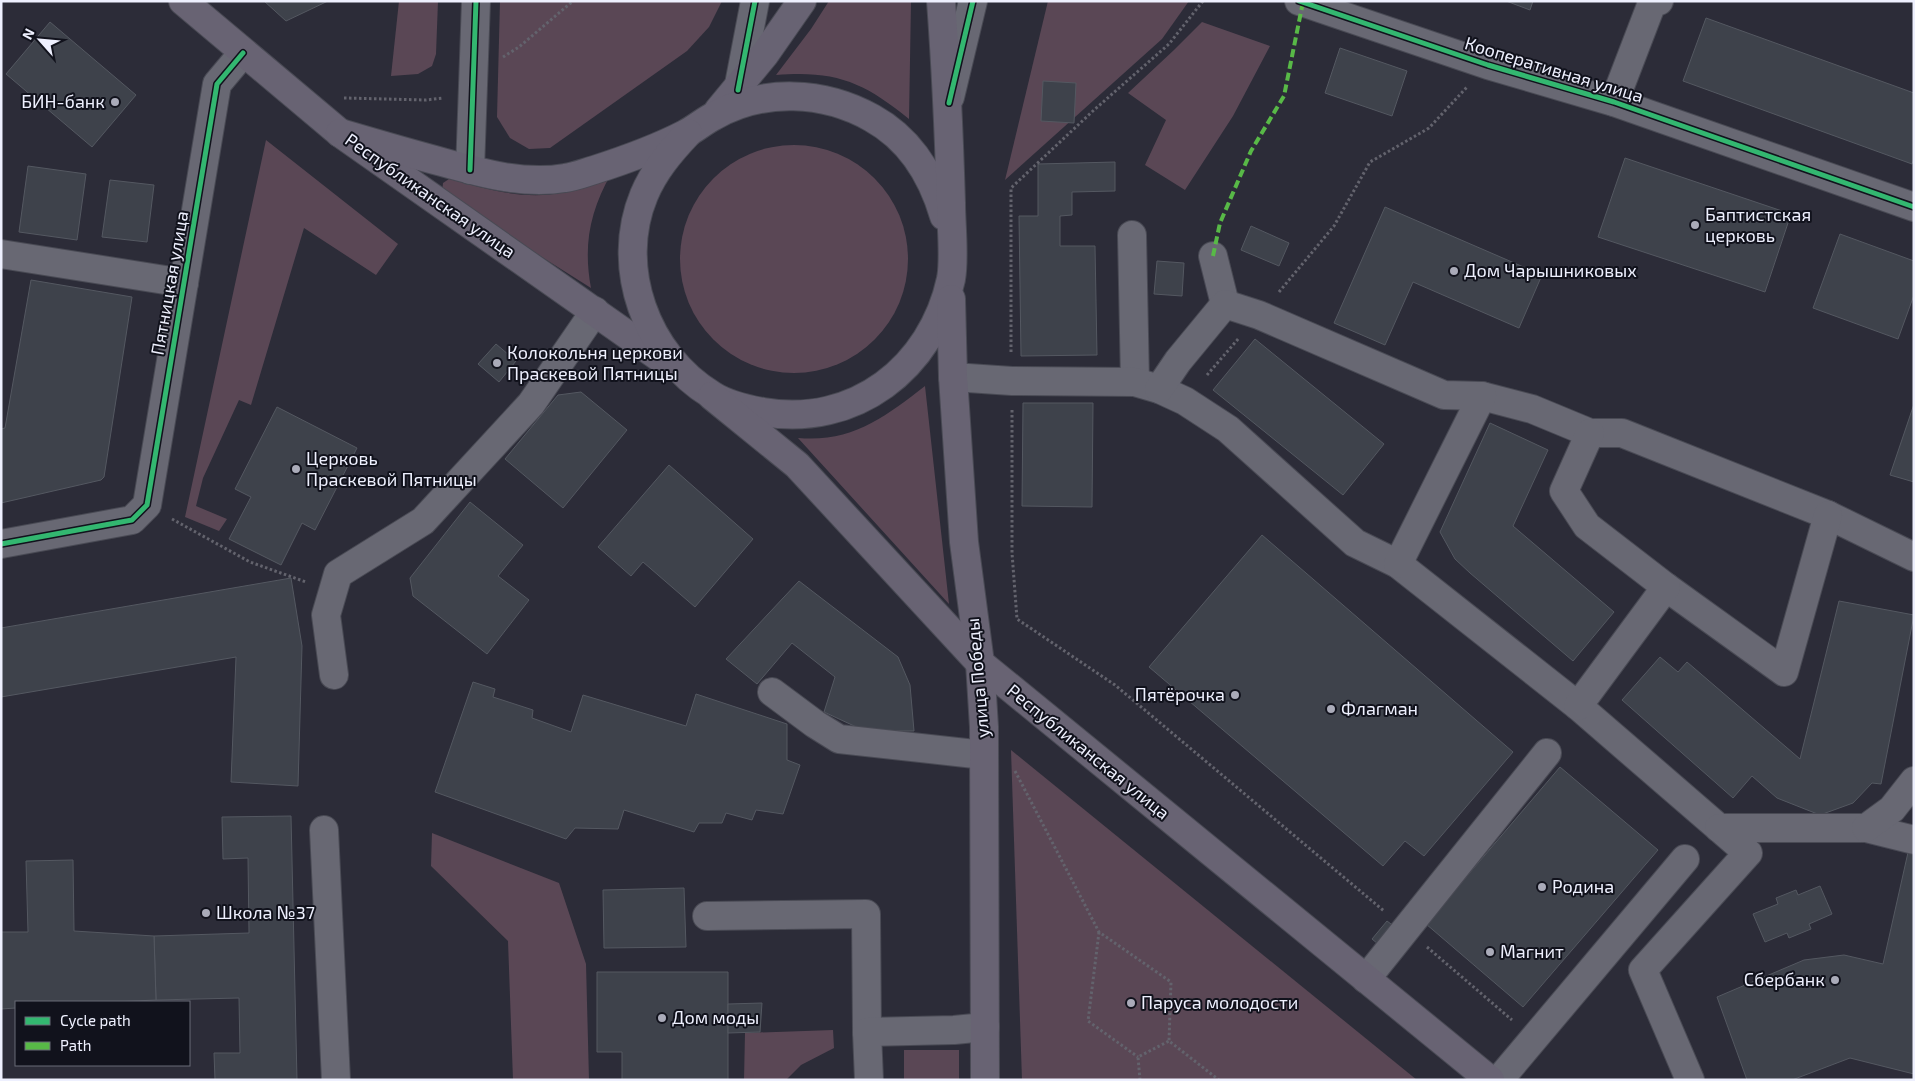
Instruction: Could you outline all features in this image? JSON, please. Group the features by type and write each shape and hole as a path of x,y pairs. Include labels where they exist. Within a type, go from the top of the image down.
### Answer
{"main road":[{"name":"Республиканская улица","path":"182,1 340,133 688,377 797,465 980,663 1490,1080"},
{"path":"715,115 738,90 802,1"},
{"path":"712,396 746,409 780,415 814,414 848,405 878,390 905,368 926,341 942,310 951,277 949,103 941,1"},
{"path":"340,133 501,177 534,180 565,178 618,163 688,133 715,115 748,102 784,96 820,98 862,112 886,126 912,150 930,178 943,214 952,249"},
{"path":"688,133 662,162 644,196 634,235 633,274 643,313 661,348 688,377"},
{"name":"улица Победы","path":"951,277 950,330 964,542 980,663 984,755 986,1080"}],"street":[{"path":"470,170 476,1"},
{"path":"738,90 756,1"},
{"path":"949,103 972,1"},
{"name":"Кооперативная улица","path":"1299,1 1488,65 1614,102 1914,206"},
{"path":"1614,102 1654,2"},
{"name":"Пятницкая улица","path":"139,512 184,283 217,84 243,53"},
{"path":"1132,234 1147,386"},
{"path":"1,254 184,283"},
{"path":"1213,256 1225,304"},
{"path":"1147,386 1178,361 1225,304"},
{"path":"1225,304 1259,315 1444,395 1482,396 1532,409 1590,433 1622,433 1828,515 1914,557"},
{"path":"334,675 326,615 338,574 423,521 530,404 595,311"},
{"path":"953,377 1147,386 1185,401 1228,429 1355,543 1398,564 1578,706 1748,853 1643,970 1690,1080"},
{"path":"1398,564 1482,396"},
{"path":"1590,433 1564,491 1587,526 1666,587 1784,672 1828,515"},
{"path":"1,544 139,512"},
{"path":"1578,706 1666,587"},
{"path":"772,692 815,724 839,739 984,755"},
{"path":"1366,979 1547,754"},
{"path":"1866,828 1892,809 1914,781"},
{"path":"1720,828 1866,828 1914,840"},
{"path":"324,830 336,1080"},
{"path":"1499,1080 1685,859"},
{"path":"707,916 866,914 868,1080"},
{"path":"867,1032 954,1030 986,1027"}],"path":[{"path":"336,95 344,98 426,100 448,97 460,90 474,76 519,47 573,1"},
{"path":"1202,1 1169,44 1010,188 1012,552 1017,619 1115,685 1534,1039"},
{"path":"1185,401 1334,226 1370,162 1429,128 1488,65"},
{"path":"139,512 259,566 306,582 338,574"},
{"path":"1012,766 1099,932 1171,982 1169,1041"},
{"path":"1099,932 1088,1021 1138,1057 1140,1080"},
{"path":"1138,1057 1169,1041"},
{"path":"1169,1041 1219,1080"}],"shaded area":[{"path":"399,1 438,1 436,54 432,66 418,74 391,76"},
{"path":"500,1 722,1 709,27 687,51 550,148 529,149 510,138 497,117"},
{"path":"829,1 911,1 909,119 878,96 848,81 815,75 776,75 811,29"},
{"path":"1048,1 1189,1 1162,39 1005,180"},
{"path":"1202,22 1270,46 1233,116 1185,190 1145,165 1166,120 1128,93"},
{"path":"266,140 398,244 376,275 304,228 251,405 239,400 203,478 196,506 227,519 219,531 185,517"},
{"path":"794,145 827,150 848,159 866,171 882,187 894,205 903,226 908,259 903,292 894,313 882,331 866,347 848,359 827,368 794,373 761,368 740,359 722,347 706,331 694,313 685,292 680,259 685,226 694,205 706,187 722,171 740,159 761,150"},
{"path":"611,174 598,201 590,229 588,257 591,288 442,194 443,183 449,179 506,193 535,195 564,192"},
{"path":"925,386 949,604 798,438 835,436 866,426 896,408"},
{"path":"1011,750 1417,1080 1022,1080"},
{"path":"432,833 559,883 586,964 589,1080 513,1080 508,941 431,866"},
{"path":"833,1030 834,1048 801,1065 786,1080 744,1080 745,1033"},
{"path":"904,1050 959,1050 959,1080 904,1080"}],"building":[{"path":"264,1 328,1 286,21"},
{"path":"1506,1 1533,1 1530,10"},
{"path":"1706,18 1914,93 1914,158 1912,164 1683,81"},
{"path":"50,22 136,95 92,147 6,74"},
{"path":"1340,48 1407,71 1392,116 1325,93"},
{"path":"1043,81 1076,83 1074,123 1041,121"},
{"name":"Баптистская церковь","path":"1625,158 1791,214 1765,292 1598,237"},
{"path":"1115,162 1115,191 1072,192 1072,215 1060,216 1060,246 1095,246 1097,355 1021,356 1019,216 1038,216 1038,164"},
{"path":"28,166 86,174 77,240 19,232"},
{"path":"110,180 154,185 147,242 102,237"},
{"path":"1385,207 1542,275 1519,328 1413,282 1385,345 1334,323"},
{"path":"1251,226 1289,243 1279,266 1241,250"},
{"path":"1840,234 1914,261 1914,295 1898,339 1813,308"},
{"path":"1157,261 1184,263 1182,296 1154,294"},
{"path":"31,280 132,297 104,477 101,480 1,503 1,429 5,428"},
{"path":"1255,339 1384,444 1343,495 1213,390"},
{"name":"Колокольня церкови Праскевой Пятницы","path":"496,344 516,361 499,382 478,364"},
{"path":"581,392 627,430 563,508 505,459 558,395"},
{"path":"1023,403 1093,403 1092,507 1022,506"},
{"path":"1914,404 1914,482 1890,475"},
{"name":"Церковь Праскевой Пятницы","path":"277,407 357,448 315,530 302,523 281,565 229,539 251,497 235,489"},
{"path":"1490,423 1548,450 1513,526 1614,612 1573,661 1455,559 1440,532"},
{"path":"669,465 753,539 695,607 643,562 631,576 598,547"},
{"path":"470,502 523,545 498,576 529,600 487,654 413,596 410,578"},
{"name":"Флагман","path":"1262,535 1513,752 1424,856 1405,841 1383,866 1149,667"},
{"path":"291,578 302,646 298,786 231,782 236,657 1,697 1,628"},
{"path":"799,581 898,657 910,685 914,731 865,731 824,712 835,677 792,643 757,684 726,659"},
{"path":"1839,601 1914,615 1881,784 1872,783 1853,803 1820,815 1777,798 1752,776 1733,798 1622,700 1660,657 1678,672 1687,662 1800,759"},
{"path":"473,682 495,689 493,697 533,710 532,718 571,732 583,695 686,726 696,694 787,724 787,760 800,765 783,814 756,810 752,820 726,813 722,823 699,823 694,832 624,810 618,829 575,828 566,839 435,792"},
{"name":"Родина","path":"1560,767 1658,850 1523,1007 1426,924"},
{"name":"Школа №37","path":"291,816 297,1080 215,1080 214,1053 240,1053 239,998 156,1000 154,936 249,933 248,858 223,859 222,817"},
{"name":"Сбербанк","path":"1909,848 1914,849 1914,1074 1850,1058 1792,1080 1747,1080 1717,997 1804,960 1844,955 1883,964"},
{"path":"73,860 74,931 154,936 156,1000 15,1001 15,1008 1,1009 1,932 28,932 26,861"},
{"path":"1820,886 1832,914 1809,924 1811,929 1789,938 1787,933 1765,942 1753,914 1778,904 1776,898 1796,890 1798,895"},
{"path":"684,888 686,947 604,948 603,890"},
{"path":"1387,921 1399,930 1384,949 1372,939"},
{"name":"Дом моды","path":"597,972 728,972 728,1080 622,1080 622,1052 597,1052"},
{"path":"762,1003 760,1032 728,1033 728,1004"}],"marked path":[{"path":"1213,256 1220,223 1251,151 1284,96 1303,2"}],"cycle path":[{"path":"470,170 476,1"},
{"path":"738,90 755,1"},
{"path":"949,103 973,1"},
{"path":"1299,1 1488,65 1614,102 1914,207"},
{"path":"1,544 132,520 147,505 217,84 243,53"}],"place":[{"name":"БИН-банк","path":"115,102"},
{"name":"Баптистская церковь","path":"1695,225"},
{"name":"Дом Чарышниковых","path":"1454,271"},
{"name":"Колокольня церкови Праскевой Пятницы","path":"497,363"},
{"name":"Церковь Праскевой Пятницы","path":"296,469"},
{"name":"Пятёрочка","path":"1235,695"},
{"name":"Флагман","path":"1331,709"},
{"name":"Родина","path":"1542,887"},
{"name":"Школа №37","path":"206,913"},
{"name":"Магнит","path":"1490,952"},
{"name":"Сбербанк","path":"1835,980"},
{"name":"Паруса молодости","path":"1131,1003"},
{"name":"Дом моды","path":"662,1018"}]}
